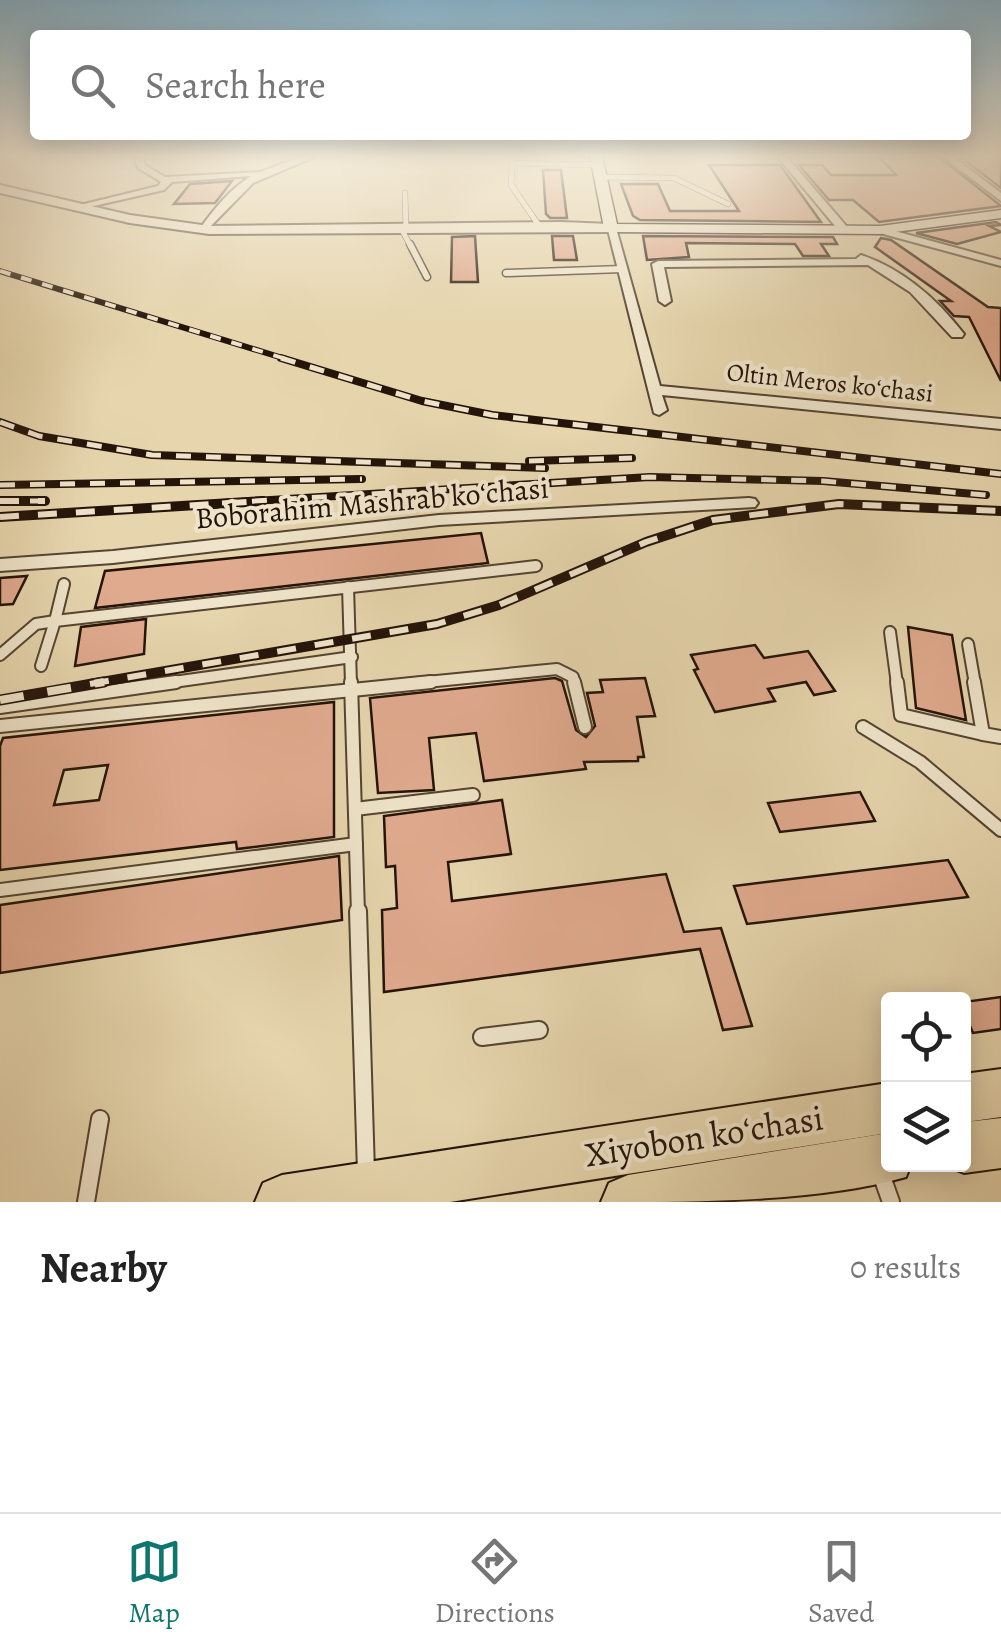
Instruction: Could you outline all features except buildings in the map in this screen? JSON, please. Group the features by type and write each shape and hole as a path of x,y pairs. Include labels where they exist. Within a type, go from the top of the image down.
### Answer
{"main road":[{"path":"608,212 611,228 844,230 880,230 1001,214"},
{"path":"971,1097 1001,1093"},
{"path":"873,1110 885,1174"},
{"name":"Xiyobon koʻchasi","path":"282,1202 873,1110"},
{"path":"971,1147 1001,1143"},
{"name":"Xiyobon koʻchasi","path":"628,1202 885,1174"}],"street":[{"path":"103,212 204,230 404,230 538,224 611,228 659,410"},
{"path":"204,230 216,212"},
{"path":"829,212 844,230"},
{"path":"880,230 1001,263"},
{"path":"854,256 871,262 934,302 958,334"},
{"path":"666,301 656,266 663,263 871,262"},
{"name":"Oltin Meros koʻchasi","path":"654,390 1001,424"},
{"name":"Boborahim Mashrab koʻchasi","path":"0,565 439,520 749,503"}],"lane":[{"path":"404,212 404,230 427,277"},
{"path":"530,212 538,224"},
{"path":"506,274 622,269"},
{"path":"0,655 36,624 536,566"},
{"path":"41,666 64,584"},
{"path":"348,587 366,1188"},
{"path":"890,632 901,715 1001,738"},
{"path":"968,644 982,734"},
{"path":"0,707 352,658"},
{"path":"0,726 558,669 573,678 585,726"},
{"path":"864,726 920,762 1001,830"},
{"path":"355,809 472,795"},
{"path":"0,890 356,844"},
{"path":"482,1036 538,1030"},
{"path":"86,1202 100,1119"}],"railway":[{"path":"0,271 289,360"},
{"path":"281,358 422,401 492,415 1001,474"},
{"path":"0,422 39,436 152,455 545,468"},
{"path":"529,461 632,458"},
{"path":"222,503 650,477 823,481 986,495"},
{"path":"0,485 362,479"},
{"path":"0,501 45,501"},
{"path":"0,517 263,501"},
{"path":"90,684 437,624 499,605 646,542 713,520 839,504 1001,511"},
{"path":"0,700 104,682"}]}
